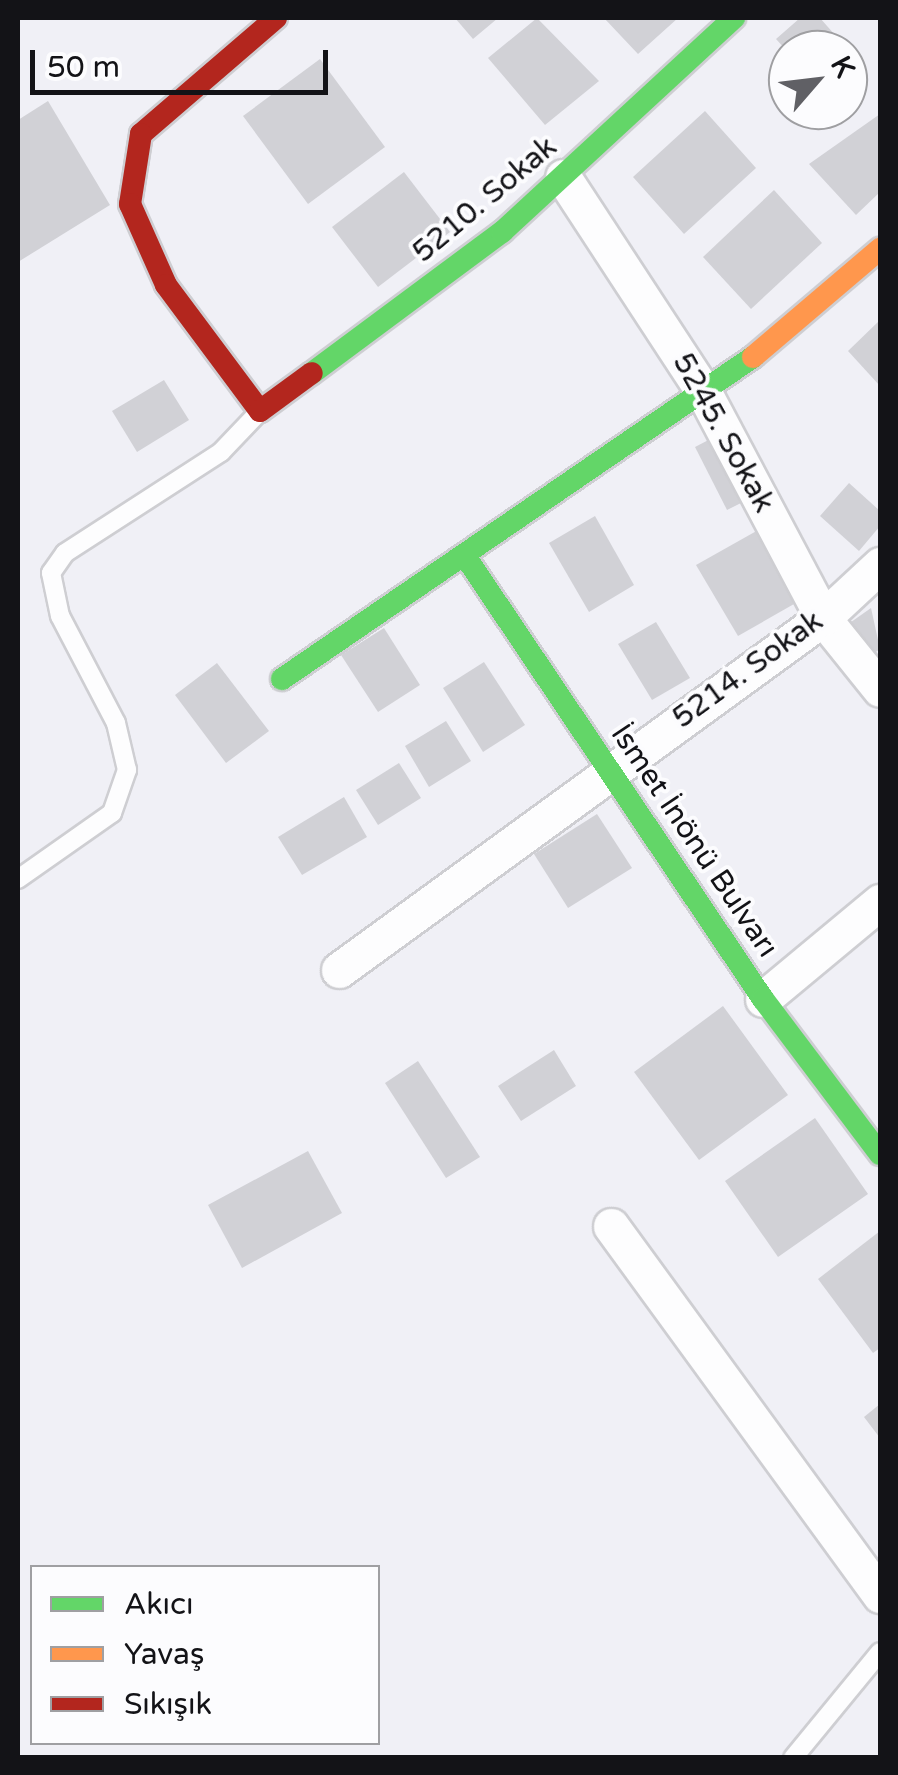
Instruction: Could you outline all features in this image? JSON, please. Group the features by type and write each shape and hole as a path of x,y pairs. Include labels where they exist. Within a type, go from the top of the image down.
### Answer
{"street":[{"path":"260,411 166,285 130,204 140,134 276,18"},
{"name":"5210. Sokak","path":"260,411 564,177 734,18"},
{"name":"5245. Sokak","path":"564,177 703,391 823,618 880,689"},
{"path":"282,679 703,391 880,249"},
{"name":"İsmet İnönü Bulvarı","path":"465,556 763,999 877,1141"},
{"name":"5214. Sokak","path":"338,970 611,768 823,618 880,565"},
{"path":"763,999 880,902"},
{"path":"610,1226 880,1595"}],"lane":[{"path":"18,880 112,814 127,770 116,723 60,616 51,572 65,553 221,452 260,411"},
{"path":"792,1758 880,1652"}],"building":[{"path":"455,18 498,18 473,39"},
{"path":"537,18 599,81 545,125 488,58"},
{"path":"604,18 678,18 638,54"},
{"path":"800,18 820,18 831,30 786,30"},
{"path":"320,59 385,147 308,204 243,116"},
{"path":"48,101 110,205 18,262 18,120"},
{"path":"705,111 756,168 684,234 633,177"},
{"path":"880,114 880,192 856,215 809,164 857,130 868,130 868,122"},
{"path":"404,172 450,232 378,287 332,227"},
{"path":"774,190 822,243 751,309 703,257"},
{"path":"880,320 880,386 848,351"},
{"path":"164,380 189,420 137,452 112,411"},
{"path":"720,434 753,497 727,510 695,447"},
{"path":"849,483 880,511 880,526 859,551 820,516"},
{"path":"595,516 634,585 589,612 549,543"},
{"path":"760,529 801,600 738,636 696,565"},
{"path":"871,608 880,649 866,659 844,627"},
{"path":"656,622 690,678 652,700 618,644"},
{"path":"384,628 420,685 378,712 341,655"},
{"path":"484,662 525,725 483,752 443,688"},
{"path":"217,663 269,731 226,763 175,695"},
{"path":"446,721 471,761 429,787 405,746"},
{"path":"399,763 421,798 378,825 356,790"},
{"path":"344,797 367,837 302,875 278,837"},
{"path":"597,814 632,868 568,908 534,854"},
{"path":"723,1006 788,1095 699,1160 634,1072"},
{"path":"554,1050 576,1086 521,1121 498,1086"},
{"path":"418,1061 480,1157 446,1178 385,1083"},
{"path":"815,1118 868,1194 778,1257 725,1181"},
{"path":"308,1151 342,1213 242,1268 208,1205"},
{"path":"880,1231 880,1348 873,1353 818,1279"},
{"path":"880,1404 880,1438 864,1417"}],"traffic: fast":[{"path":"312,373 502,232 734,18"},
{"path":"282,679 753,357"},
{"path":"465,556 763,999 880,1154"}],"traffic: slow":[{"path":"753,357 880,249"}],"traffic: jam":[{"path":"276,18 141,134 130,204 166,285 260,411 312,373"}]}
